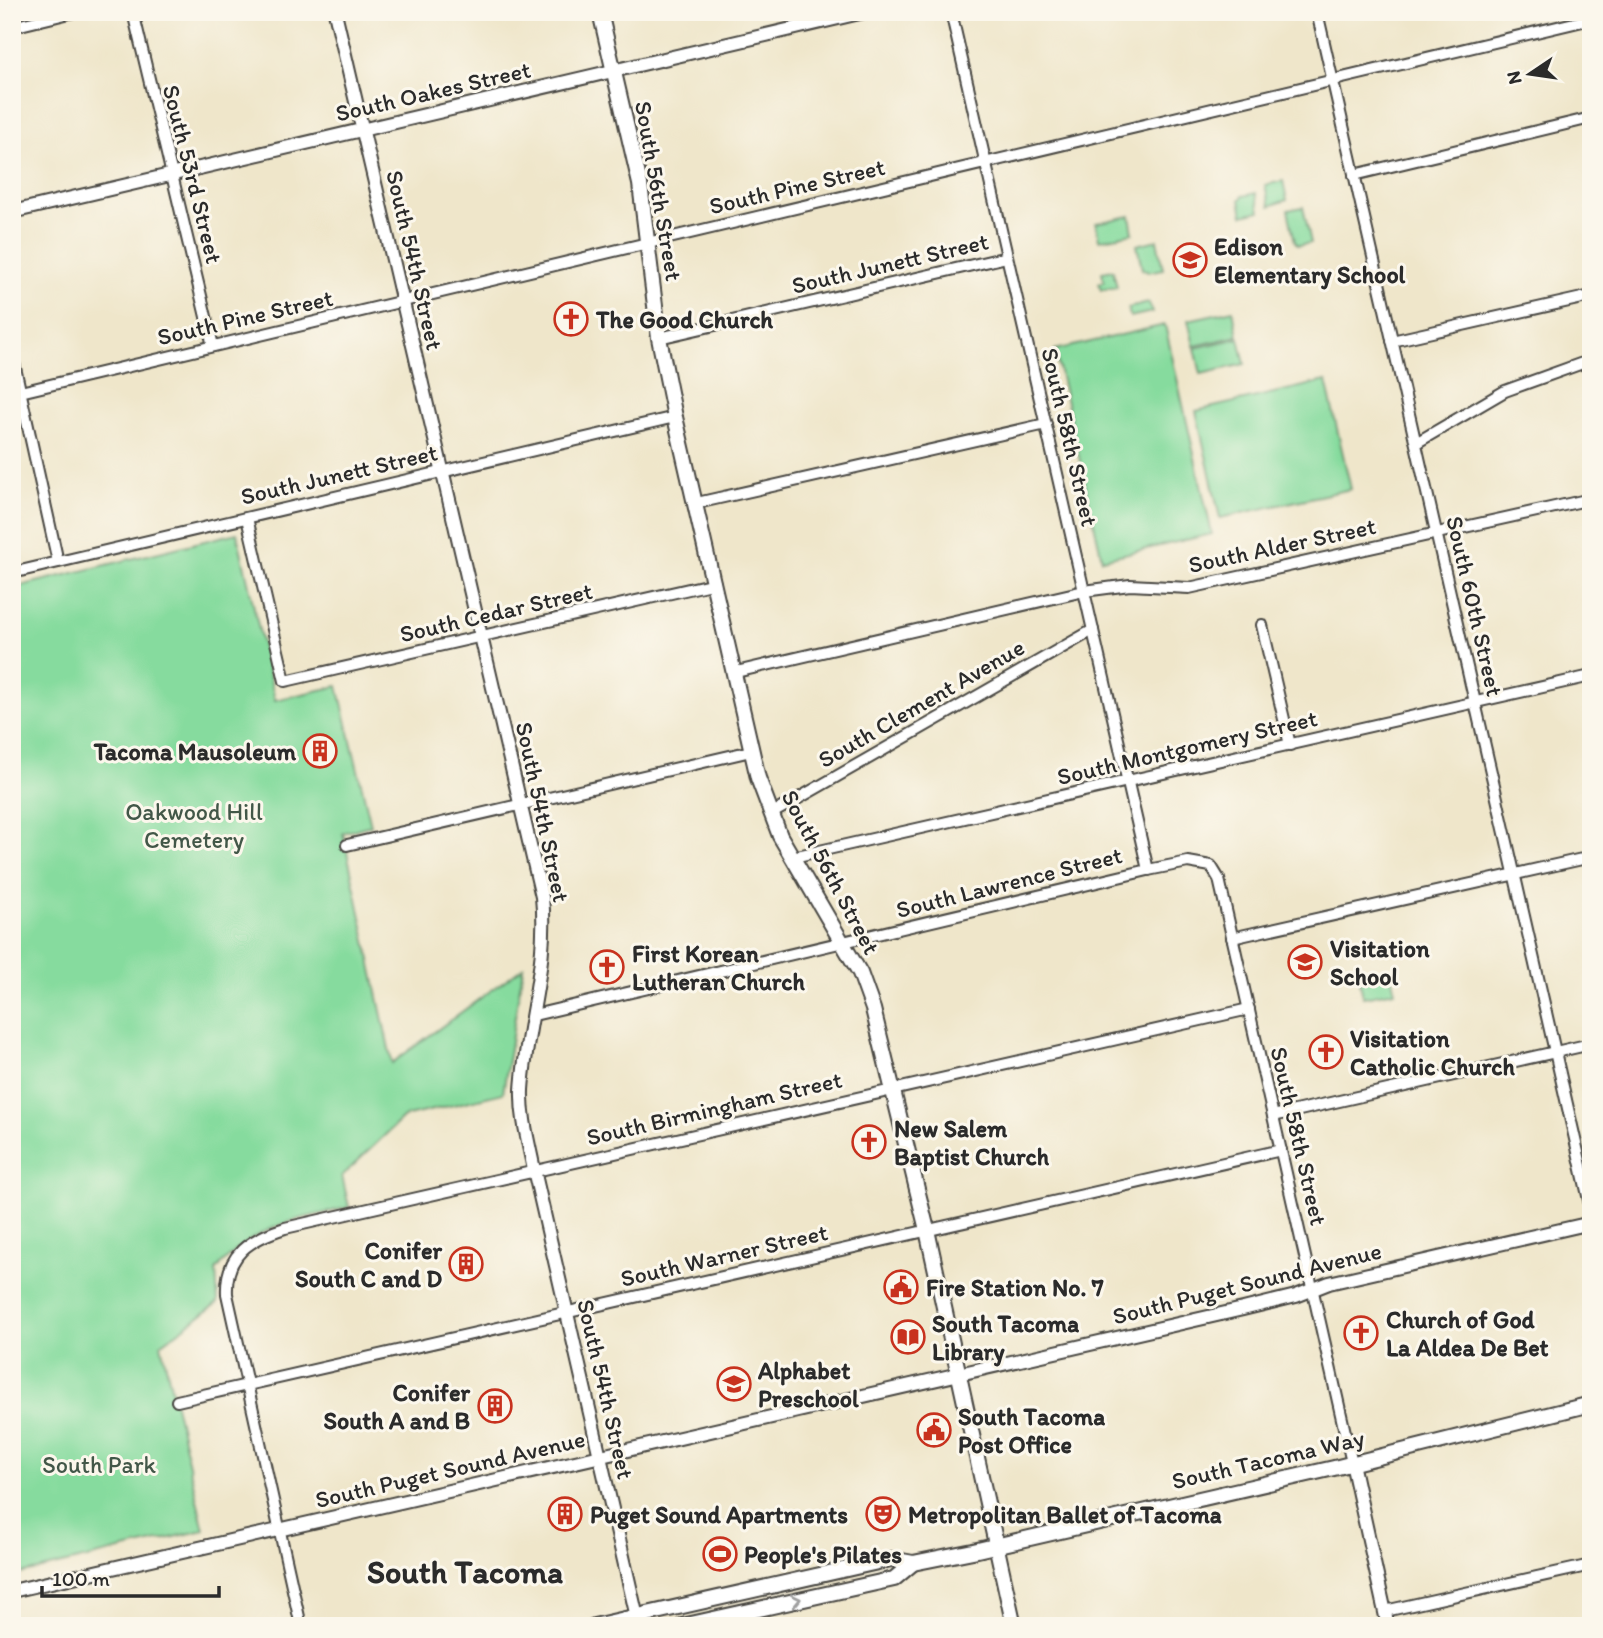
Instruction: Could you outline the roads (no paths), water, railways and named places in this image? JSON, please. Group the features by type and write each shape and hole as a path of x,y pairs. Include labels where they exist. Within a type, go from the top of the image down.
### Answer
{"main road":[{"name":"South 56th Street","path":"600,12 640,184 659,338 736,672 751,751 771,814 867,990 927,1230 956,1375 1014,1626"},
{"name":"South Tacoma Way","path":"594,1626 638,1621 891,1559 913,1563 996,1546 1591,1404"},
{"name":"South Tacoma Way","path":"682,1626 894,1579 913,1563"}],"street":[{"path":"12,27 74,12"},
{"name":"South 53rd Street","path":"133,12 213,346"},
{"name":"South 54th Street","path":"335,12 542,897 545,930 522,1096 534,1170 638,1621"},
{"name":"South Oakes Street","path":"12,212 864,12"},
{"name":"South 58th Street","path":"951,12 1148,870"},
{"name":"South 60th Street","path":"1317,12 1591,1209"},
{"name":"South Pine Street","path":"17,393 1591,19"},
{"path":"1354,175 1591,118"},
{"name":"South Junett Street","path":"659,338 1007,257"},
{"path":"1392,341 1591,296"},
{"path":"12,354 17,393 58,562"},
{"path":"1416,443 1506,391 1591,359"},
{"name":"South Junett Street","path":"12,573 675,416"},
{"path":"696,503 1046,424"},
{"name":"South Alder Street","path":"736,672 1084,591 1130,585 1189,589 1591,499"},
{"name":"South Cedar Street","path":"247,518 285,681 715,583"},
{"path":"1262,625 1290,745"},
{"name":"South Clement Avenue","path":"771,814 1093,630"},
{"name":"South Montgomery Street","path":"793,858 1591,676"},
{"path":"347,845 521,807 751,751"},
{"path":"1232,938 1591,857"},
{"name":"South Lawrence Street","path":"534,1015 1148,870 1188,862 1208,864"},
{"name":"South 58th Street","path":"1208,864 1219,879 1388,1626"},
{"name":"South Birmingham Street","path":"247,1385 227,1294 227,1273 234,1258 267,1234 534,1170 1249,1009"},
{"path":"1273,1116 1591,1044"},
{"name":"South Warner Street","path":"177,1401 1281,1150"},
{"name":"South Puget Sound Avenue","path":"12,1591 1243,1309 1296,1296 1313,1288 1591,1223"},
{"path":"247,1385 301,1626"},
{"path":"1385,1611 1591,1565"}],"place":[{"name":"Edison Elementary School","path":"1190,260"},
{"name":"The Good Church","path":"571,319"},
{"name":"Tacoma Mausoleum","path":"320,751"},
{"name":"Visitation School","path":"1305,962"},
{"name":"First Korean Lutheran Church","path":"607,967"},
{"name":"Visitation Catholic Church","path":"1326,1052"},
{"name":"New Salem Baptist Church","path":"869,1142"},
{"name":"Conifer South C and D","path":"466,1264"},
{"name":"Fire Station No. 7","path":"901,1287"},
{"name":"Church of God La Aldea De Bet","path":"1361,1333"},
{"name":"South Tacoma Library","path":"908,1337"},
{"name":"Alphabet Preschool","path":"734,1384"},
{"name":"Conifer South A and B","path":"495,1406"},
{"name":"South Tacoma Post Office","path":"934,1430"},
{"name":"Puget Sound Apartments","path":"565,1514"},
{"name":"Metropolitan Ballet of Tacoma","path":"883,1514"},
{"name":"People's Pilates","path":"720,1554"}],"district":[{"name":"South Tacoma","path":"465,1572"}],"park label":[{"name":"Oakwood Hill Cemetery","path":"194,825"},
{"name":"South Park","path":"99,1464"}]}
